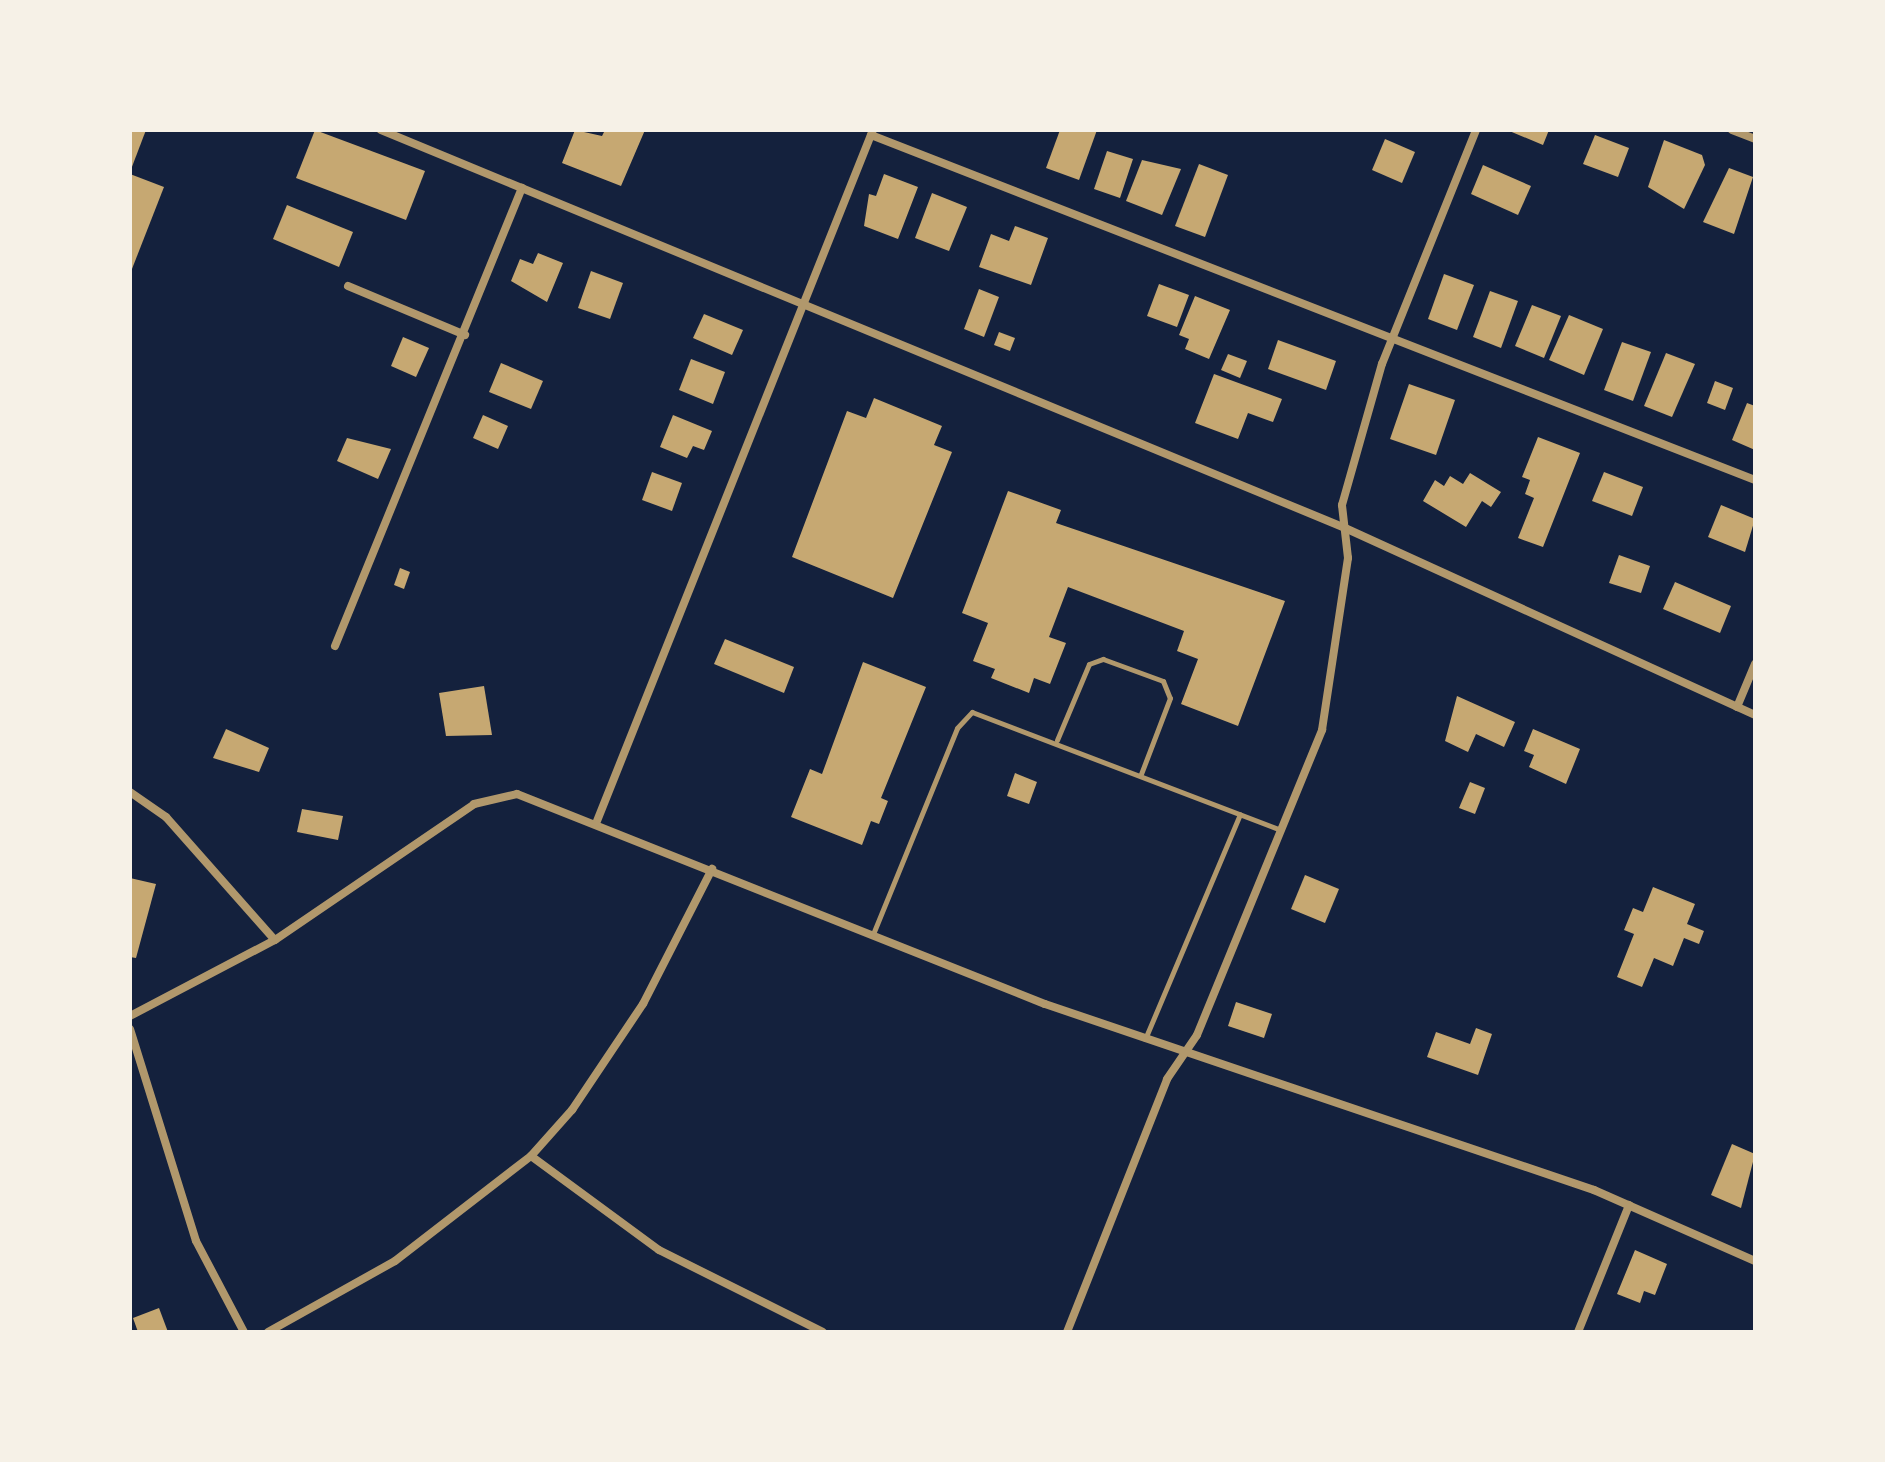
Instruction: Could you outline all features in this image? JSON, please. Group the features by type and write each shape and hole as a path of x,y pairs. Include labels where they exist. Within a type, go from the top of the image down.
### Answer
{"street":[{"path":"381,130 803,307 1345,528 1755,715"},
{"path":"1067,1332 1167,1079 1184,1054 1281,830 1334,684 1345,528 1342,505 1392,339 1476,130"},
{"path":"1732,130 1755,139"},
{"path":"597,821 872,133 1755,480"},
{"path":"335,646 465,335 522,188"},
{"path":"348,286 465,335"},
{"path":"1737,707 1755,664"},
{"path":"130,792 166,817 275,940"},
{"path":"130,1016 275,940 490,797 541,798 873,934 1144,1040 1629,1205 1755,1261"},
{"path":"268,1332 395,1261 531,1156 572,1110 643,1004 712,869"},
{"path":"130,1029 196,1241 244,1332"},
{"path":"531,1156 659,1250 823,1332"},
{"path":"1578,1332 1629,1205"}],"lane":[{"path":"1057,740 1089,664 1103,659 1163,681 1170,698 1141,774"},
{"path":"873,934 963,718 988,713 1281,830"},
{"path":"1144,1040 1240,814"}],"building":[{"path":"130,130 146,130 130,172"},
{"path":"315,130 425,171 406,220 296,178"},
{"path":"575,130 602,136 605,130 645,130 621,186 562,163"},
{"path":"1060,130 1097,130 1079,180 1046,168"},
{"path":"1507,130 1549,130 1543,145"},
{"path":"1595,135 1629,148 1618,177 1583,164"},
{"path":"1385,139 1415,152 1402,183 1372,170"},
{"path":"1664,140 1702,155 1705,165 1684,209 1648,187"},
{"path":"1107,151 1133,159 1120,198 1094,189"},
{"path":"1142,160 1181,169 1162,215 1126,201"},
{"path":"1199,164 1228,175 1205,237 1175,226"},
{"path":"1483,165 1531,186 1518,215 1471,194"},
{"path":"1729,168 1753,177 1734,234 1703,222"},
{"path":"130,174 164,187 130,274"},
{"path":"884,174 918,187 898,239 864,226 869,194 876,196"},
{"path":"932,193 967,207 949,251 915,238"},
{"path":"287,205 353,232 339,267 273,239"},
{"path":"1015,226 1048,238 1031,285 979,267 991,234 1009,241"},
{"path":"538,253 563,263 547,302 511,281 520,259 533,264"},
{"path":"591,271 623,283 610,319 578,308"},
{"path":"1444,274 1474,285 1457,330 1428,319"},
{"path":"1159,284 1189,295 1177,327 1147,316"},
{"path":"979,289 999,297 984,337 964,329"},
{"path":"1490,291 1518,301 1501,348 1473,337"},
{"path":"1195,296 1230,310 1209,359 1185,349 1189,339 1179,335"},
{"path":"1532,305 1561,316 1544,358 1515,346"},
{"path":"704,314 743,330 732,355 693,338"},
{"path":"1569,315 1603,329 1584,375 1549,360"},
{"path":"999,332 1015,338 1010,351 994,345"},
{"path":"403,337 429,348 416,377 391,366"},
{"path":"1278,340 1336,361 1326,390 1268,369"},
{"path":"1622,342 1651,352 1633,401 1604,390"},
{"path":"1666,353 1695,364 1672,417 1644,406"},
{"path":"1228,354 1247,361 1240,378 1221,370"},
{"path":"691,359 725,372 713,404 679,390"},
{"path":"501,363 543,381 531,409 489,392"},
{"path":"1214,374 1282,399 1273,422 1248,413 1238,439 1195,423"},
{"path":"1715,381 1733,388 1725,410 1707,403"},
{"path":"1409,384 1455,400 1436,455 1390,439"},
{"path":"874,398 942,426 934,445 952,452 893,598 792,557 847,411 866,418"},
{"path":"1747,403 1755,406 1755,450 1732,440"},
{"path":"483,415 508,426 498,449 473,438"},
{"path":"673,415 712,431 704,450 693,446 687,458 660,447"},
{"path":"1538,437 1580,453 1543,547 1518,538 1534,498 1525,494 1530,480 1522,477"},
{"path":"347,438 391,449 378,479 337,461"},
{"path":"652,472 682,483 672,511 642,500"},
{"path":"1604,472 1643,487 1632,516 1592,501"},
{"path":"1470,473 1501,492 1491,507 1482,501 1466,527 1423,501 1435,480 1444,486 1450,476 1463,484"},
{"path":"1008,491 1061,510 1056,523 1285,601 1238,726 1181,704 1198,659 1177,651 1184,631 1068,587 1049,637 1066,643 1050,684 1034,678 1029,693 991,678 995,669 973,661 988,623 962,613"},
{"path":"1721,505 1755,519 1745,552 1708,537"},
{"path":"1619,555 1650,566 1641,593 1609,583"},
{"path":"400,568 410,572 404,589 394,585"},
{"path":"1675,582 1731,606 1720,633 1663,609"},
{"path":"725,639 794,667 784,693 714,664"},
{"path":"863,662 926,687 881,798 888,801 879,824 871,821 862,845 791,817 810,769 822,774"},
{"path":"484,686 492,735 446,736 439,693"},
{"path":"1457,696 1515,722 1504,747 1476,734 1468,752 1445,741"},
{"path":"226,729 269,748 259,772 213,758"},
{"path":"1533,729 1580,749 1566,784 1529,767 1534,755 1524,751"},
{"path":"1015,773 1037,782 1029,804 1007,796"},
{"path":"1470,782 1485,788 1475,814 1459,808"},
{"path":"302,809 343,816 338,840 297,832"},
{"path":"1305,875 1339,889 1325,923 1291,909"},
{"path":"130,878 156,884 136,958 130,957"},
{"path":"1653,887 1695,904 1687,924 1704,931 1699,944 1684,938 1673,966 1654,958 1642,987 1617,977 1634,934 1624,930 1633,908 1643,912"},
{"path":"1236,1002 1272,1014 1264,1038 1228,1026"},
{"path":"1476,1028 1492,1034 1478,1075 1427,1057 1436,1032 1470,1044"},
{"path":"1732,1144 1755,1154 1741,1208 1711,1195"},
{"path":"1635,1250 1667,1264 1655,1295 1644,1291 1640,1303 1617,1294"},
{"path":"159,1308 168,1332 138,1332 133,1318"}]}
